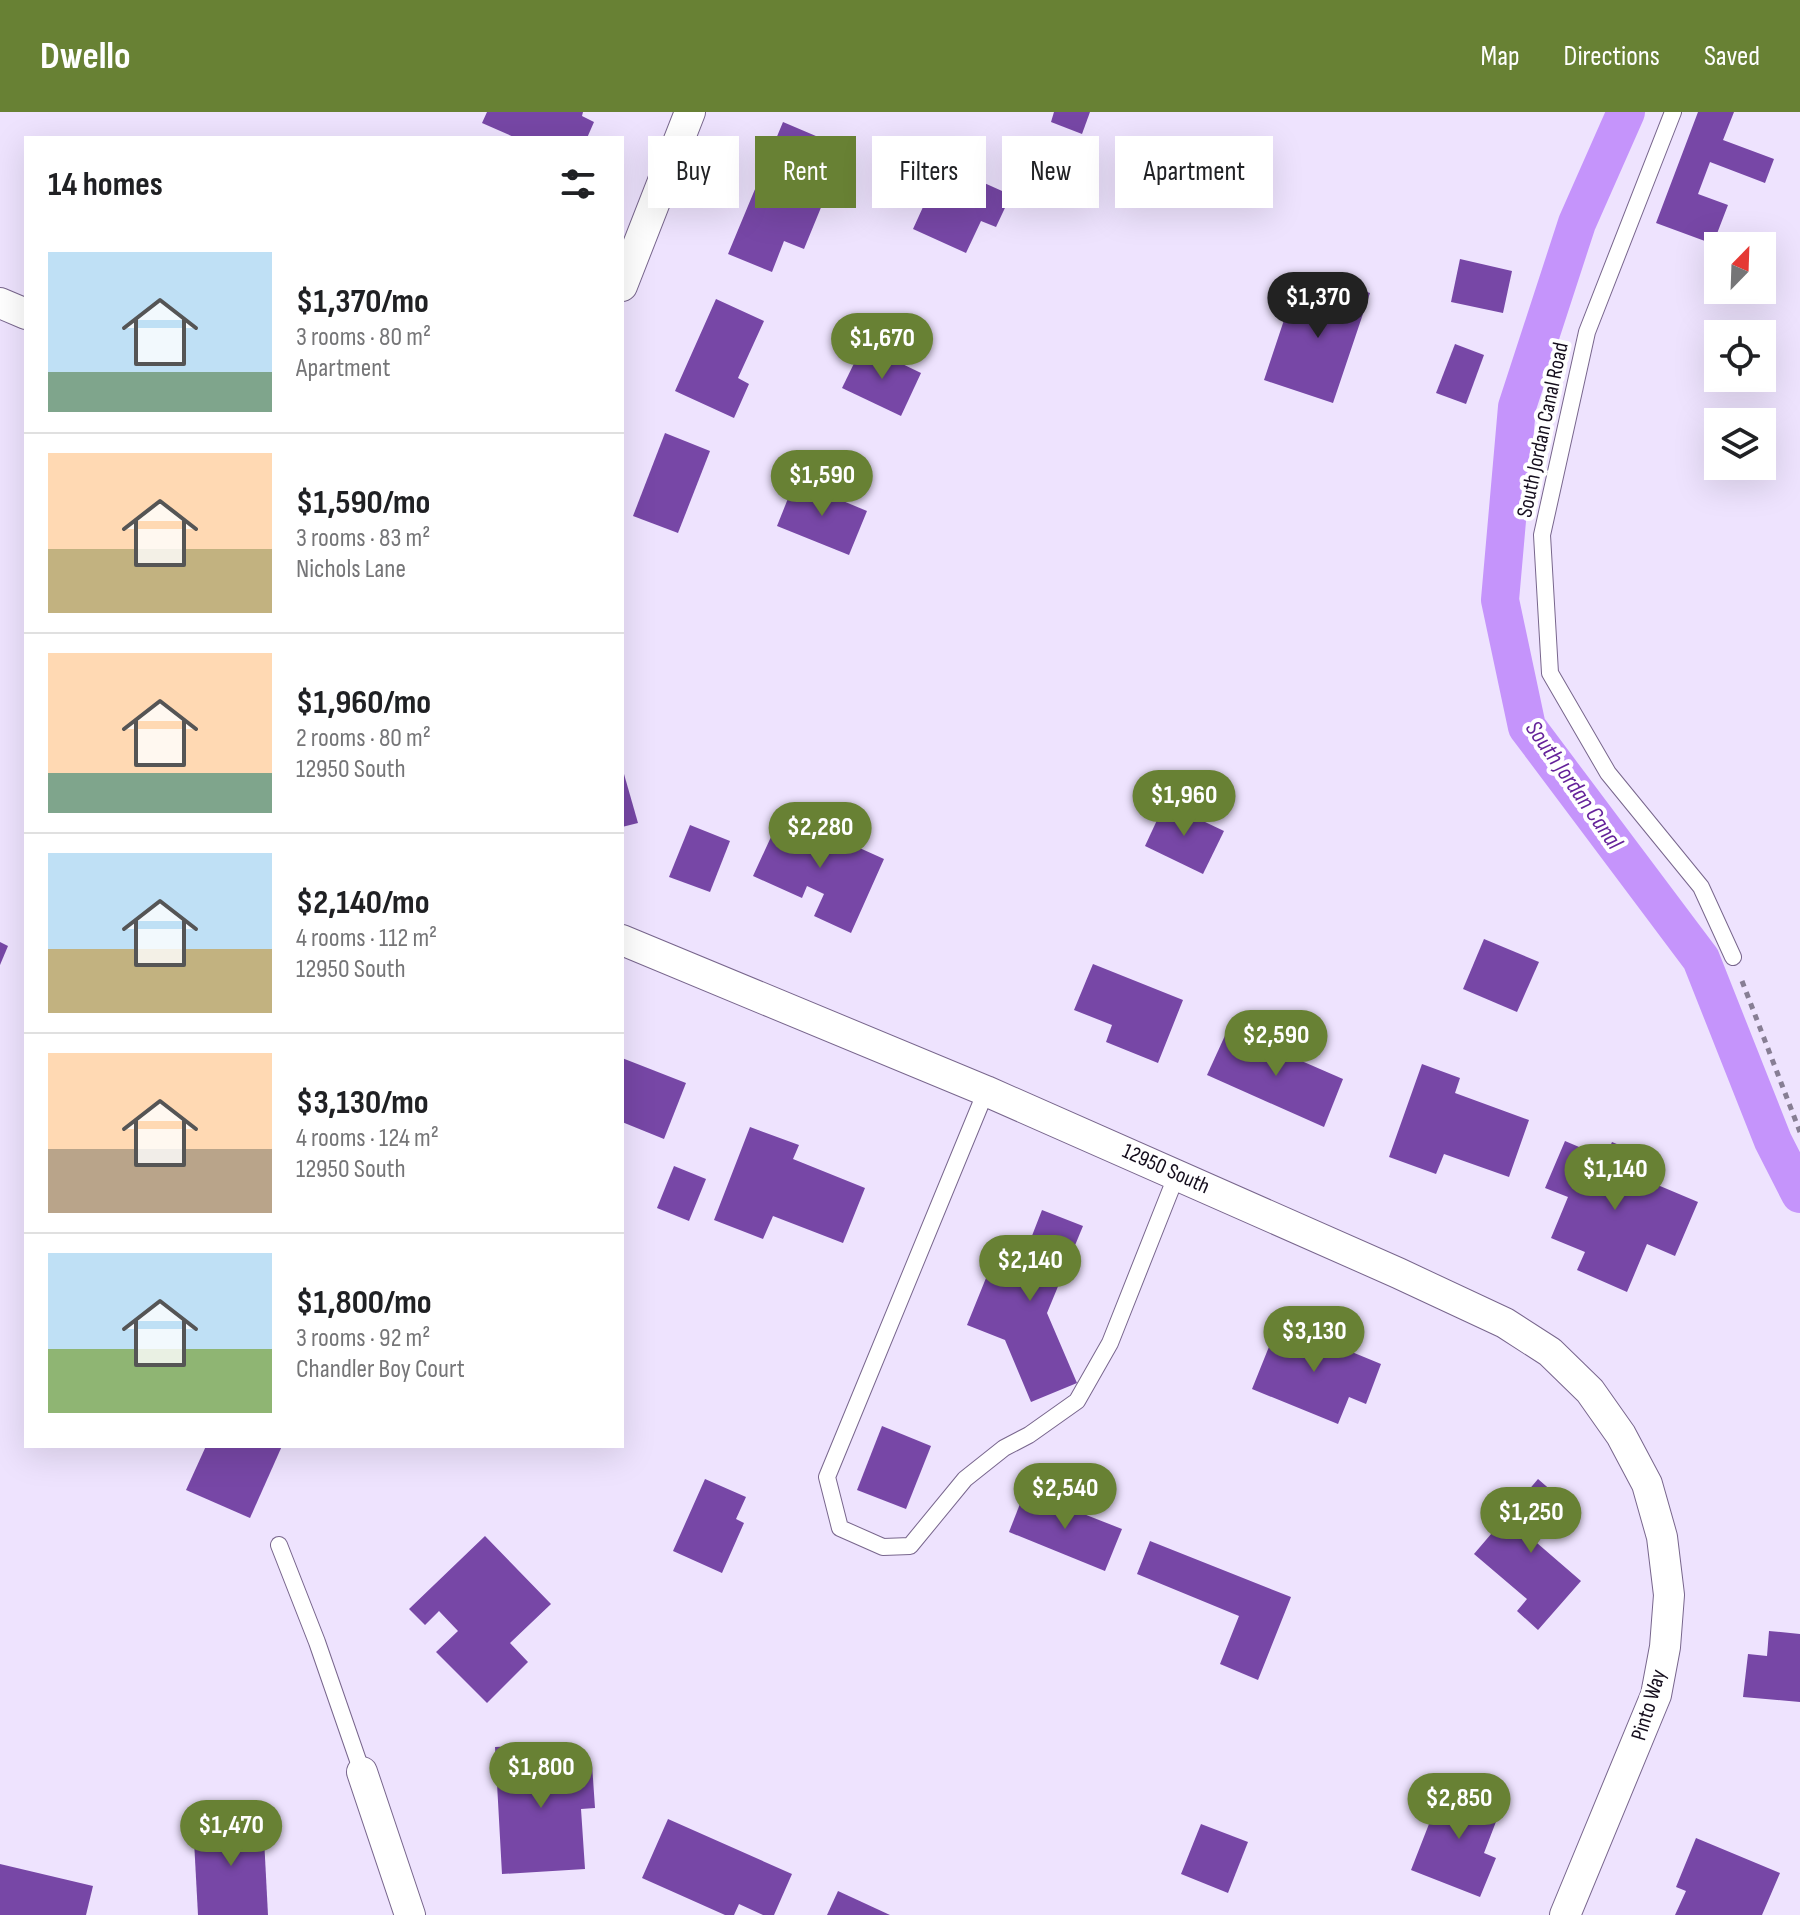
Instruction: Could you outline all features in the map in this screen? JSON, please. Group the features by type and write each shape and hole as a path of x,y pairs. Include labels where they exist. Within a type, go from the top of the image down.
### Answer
{"street":[{"path":"624,281 690,112"},
{"path":"0,303 24,313"},
{"name":"12950 South","path":"624,941 986,1091 1505,1323 1550,1352 1590,1391 1621,1435 1647,1484"},
{"name":"Pinto Way","path":"1565,1915 1656,1695 1665,1647 1669,1595 1662,1537 1647,1484"},
{"path":"362,1772 410,1915"}],"lane":[{"name":"South Jordan Canal Road","path":"1673,112 1587,332 1559,457 1542,535 1550,673 1608,773 1701,887 1733,957"},
{"path":"986,1091 827,1477 840,1528 883,1547 910,1546 965,1479 1004,1448 1029,1435 1077,1401 1110,1343 1177,1174"},
{"path":"279,1545 362,1772"}],"path":[{"path":"1733,957 1800,1132"}],"building":[{"path":"487,112 583,112 582,116 594,122 588,136 511,136 482,123"},
{"path":"1054,112 1090,112 1082,134 1051,122"},
{"path":"1698,112 1734,112 1723,140 1774,159 1765,183 1710,162 1698,194 1728,205 1718,232 1704,232 1704,241 1656,223"},
{"path":"783,122 816,136 777,136"},
{"path":"986,184 1002,191 1002,208 1005,208 996,227 981,221 966,253 913,229 923,208 986,208"},
{"path":"755,189 755,208 821,208 804,249 784,241 772,272 728,254"},
{"path":"1460,259 1512,271 1503,313 1451,302"},
{"path":"1315,274 1370,293 1333,403 1264,380 1286,314 1299,319"},
{"path":"716,299 764,321 738,378 749,384 734,418 675,391"},
{"path":"1455,344 1484,355 1466,404 1436,393"},
{"path":"863,345 921,373 901,416 842,388"},
{"path":"665,433 710,451 678,533 633,516"},
{"path":"795,481 867,511 849,555 777,526"},
{"path":"624,774 638,823 624,826"},
{"path":"1165,803 1224,831 1203,874 1145,846"},
{"path":"782,813 884,859 851,933 814,916 824,894 807,886 802,898 753,876"},
{"path":"690,825 730,841 710,892 669,877"},
{"path":"1484,939 1539,962 1517,1012 1463,989"},
{"path":"0,942 8,946 0,965"},
{"path":"1093,964 1183,1000 1158,1063 1106,1042 1112,1025 1074,1010"},
{"path":"1228,1029 1343,1079 1324,1127 1207,1075"},
{"path":"624,1059 686,1083 664,1139 624,1123"},
{"path":"1422,1064 1460,1078 1455,1093 1529,1120 1509,1177 1444,1154 1436,1174 1389,1157"},
{"path":"750,1127 799,1145 793,1159 865,1188 843,1243 773,1216 763,1239 714,1220"},
{"path":"1565,1141 1605,1158 1612,1142 1650,1158 1641,1178 1698,1202 1675,1256 1647,1244 1627,1292 1577,1270 1585,1252 1551,1238 1568,1197 1545,1188"},
{"path":"674,1166 706,1179 689,1221 657,1208"},
{"path":"1042,1210 1083,1226 1047,1313 1077,1383 1031,1402 1005,1340 967,1325 1003,1236 1028,1246"},
{"path":"1279,1322 1381,1364 1366,1404 1349,1397 1338,1424 1252,1389"},
{"path":"882,1426 931,1446 906,1509 857,1490"},
{"path":"205,1448 281,1448 250,1518 186,1490"},
{"path":"705,1479 746,1497 736,1519 744,1523 722,1573 673,1551"},
{"path":"1538,1479 1569,1506 1537,1543 1581,1581 1538,1630 1517,1611 1527,1599 1474,1554"},
{"path":"1025,1491 1122,1529 1105,1571 1009,1532"},
{"path":"485,1536 551,1604 510,1643 528,1662 487,1703 436,1652 458,1631 439,1611 425,1625 409,1609"},
{"path":"1150,1541 1291,1597 1258,1680 1220,1664 1239,1616 1137,1574"},
{"path":"1769,1631 1800,1634 1800,1702 1743,1697 1748,1654 1767,1656"},
{"path":"555,1744 557,1766 592,1764 595,1808 581,1809 585,1869 502,1874 495,1747"},
{"path":"1445,1783 1502,1806 1484,1853 1496,1858 1480,1897 1411,1870"},
{"path":"263,1819 268,1915 198,1915 193,1822"},
{"path":"668,1819 792,1874 774,1915 763,1915 739,1904 734,1915 725,1915 642,1878"},
{"path":"1201,1824 1248,1842 1228,1893 1181,1874"},
{"path":"1696,1838 1780,1873 1762,1915 1675,1915 1686,1891 1676,1887"},
{"path":"0,1864 93,1886 86,1915 0,1915"},
{"path":"838,1891 890,1915 827,1915"}],"waterway":[{"name":"South Jordan Canal","path":"1626,112 1577,223 1517,407 1500,600 1527,727 1701,959 1773,1141 1800,1194"}]}
